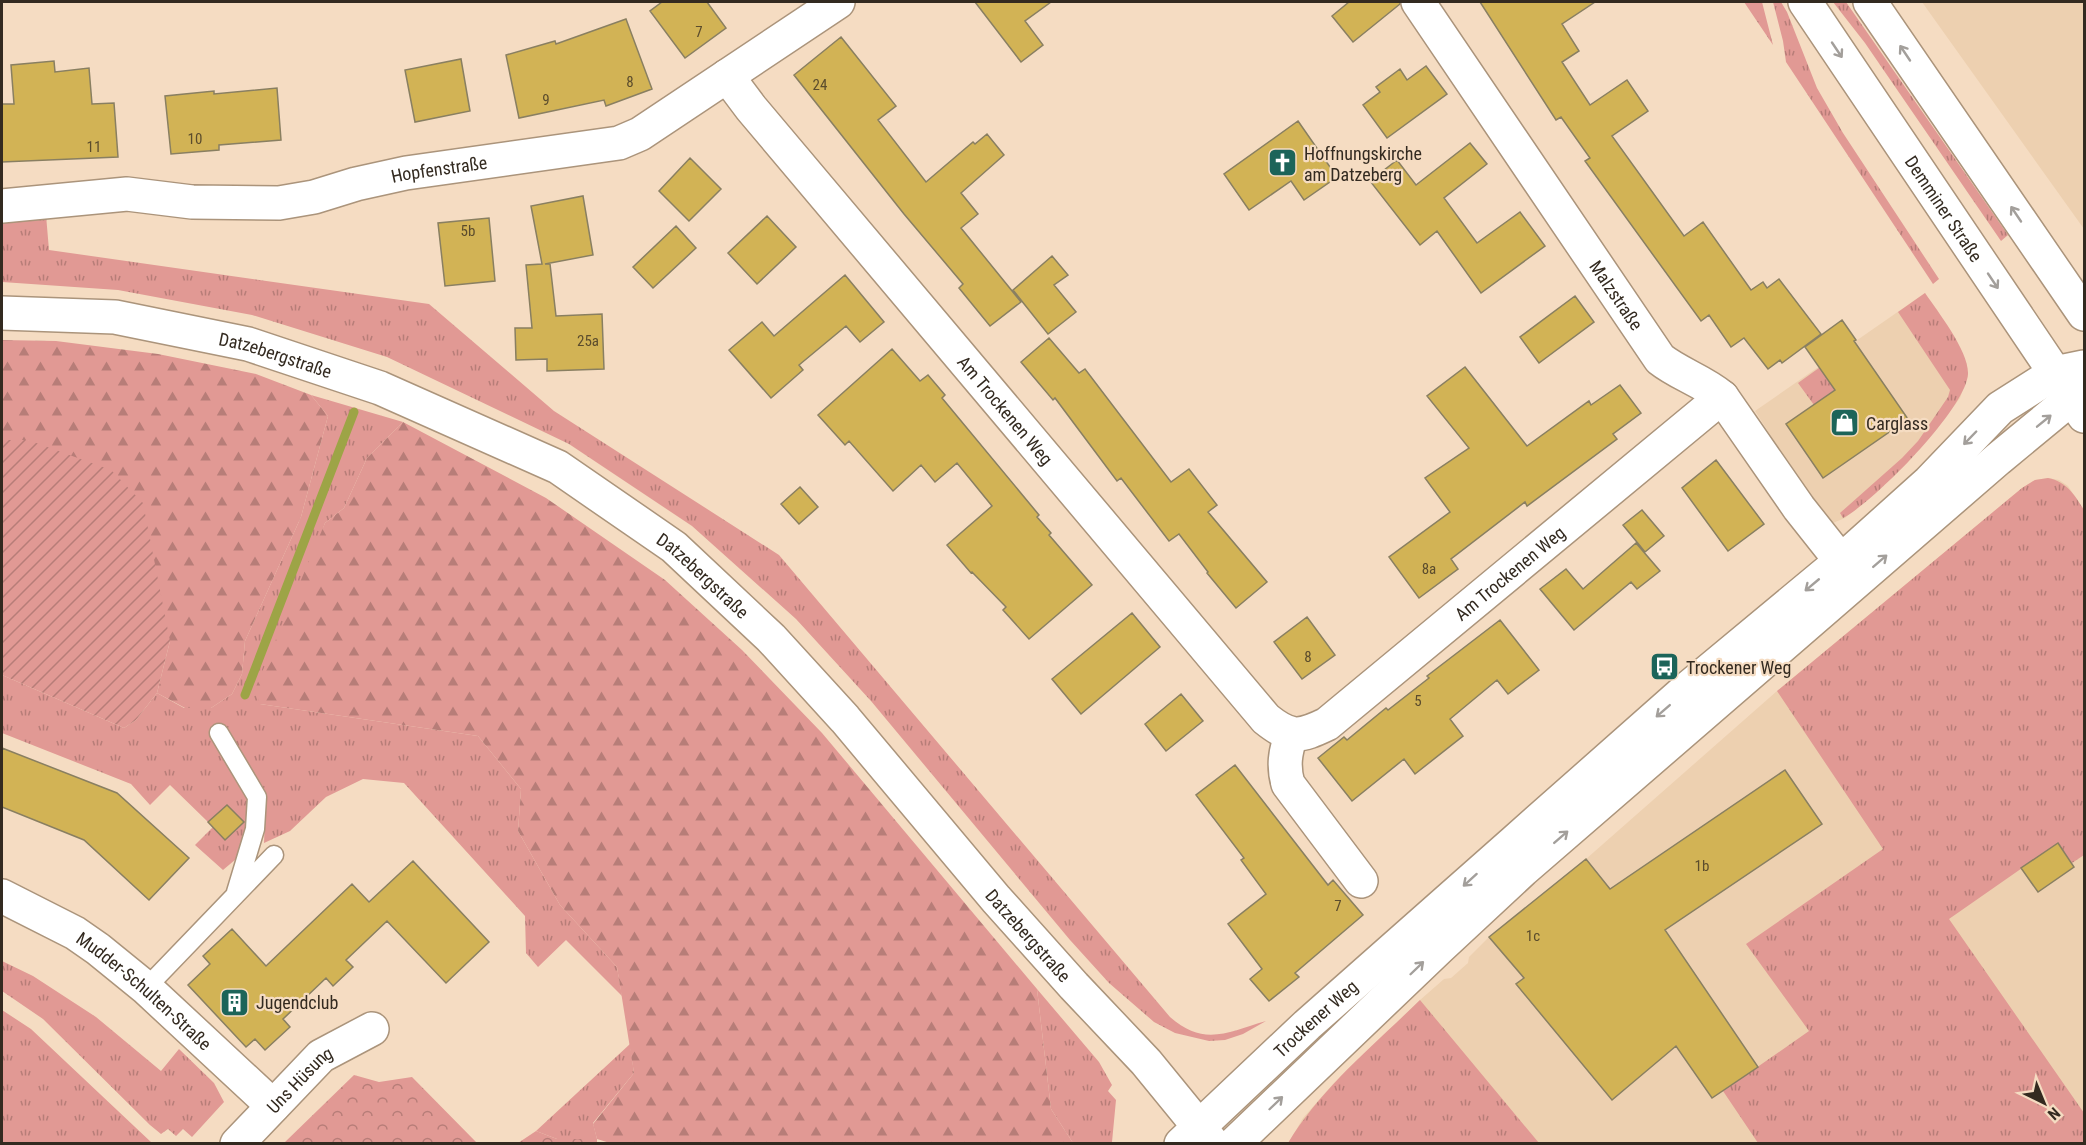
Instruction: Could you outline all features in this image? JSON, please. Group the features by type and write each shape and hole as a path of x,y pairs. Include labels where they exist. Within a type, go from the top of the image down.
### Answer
{"street":[{"name":"Hopfenstraße","path":"2,206 128,194 192,202 279,203 314,197 356,184 406,173 619,143 640,134 838,2"},
{"name":"Malzstraße","path":"1418,2 1660,359 1674,370 1710,387 1722,397 1799,508 1840,561"},
{"name":"Demminer Straße","path":"1805,2 2076,388"},
{"path":"1870,2 2085,314"},
{"name":"Am Trockenen Weg","path":"727,76 751,108 1266,719 1291,735 1306,734 1327,724 1722,397"},
{"name":"Datzebergstraße","path":"2,313 115,317 248,344 380,388 558,467 577,480 674,547 771,638 845,719 1004,908 1146,1062 1198,1138"},
{"name":"Trockener Weg","path":"1198,1138 1307,1025 1688,688 1840,561 1929,482 2000,408 2076,388"},
{"name":"Trockener Weg","path":"1234,1143 1532,863 2076,388"},
{"path":"1291,735 1284,756 1284,771 1288,784 1361,881"},
{"name":"Mudder-Schulten-Straße","path":"2,896 75,933 98,949 146,988 273,1106"},
{"name":"Uns Hüsung","path":"237,1143 321,1056 372,1029"}],"lane":[{"path":"219,733 257,797 255,829 235,894"},
{"path":"146,988 274,855"}],"shaded area":[{"path":"1922,2 2084,2 2084,229"},
{"path":"1925,293 1960,348 1967,365 1968,375 1960,398 1907,463 1845,518 1828,525 1755,411"},
{"path":"2048,478 2059,480 2068,486 2084,510 2084,1143 1288,1144 1303,1118 1333,1084 1420,1000 1444,979 1451,978 1468,963 1469,957 1489,937 1586,859 1777,691 2022,488 2035,480"}],"green space":[{"path":"1744,2 1762,2 1773,45"},
{"path":"1773,2 1781,2 1787,12 1817,88 1843,133 1939,279 1933,284 1786,62"},
{"path":"1833,2 1846,2 2008,235 2001,241 1865,43"},
{"path":"46,215 49,250 429,304 554,411 779,555 1170,1017 1194,1032 1205,1034 1228,1032 1266,1021 1243,1034 1225,1040 1209,1041 1175,1033 1154,1022 1109,983 1070,940 871,701 796,619 692,526 569,444 387,357 252,315 118,290 2,282 2,219"},
{"path":"1925,293 1964,354 1968,374 1963,390 1936,431 1896,475 1857,509 1843,518 1840,513 1918,441 1948,397 1950,390 1898,312"},
{"path":"2,340 56,341 158,354 256,374 311,395 328,416 301,517 245,641 242,674 232,694 211,708 185,708 157,693 170,641 28,440 2,440"},
{"path":"1855,342 1870,365 1814,405 1798,383"},
{"path":"311,395 403,422 367,458 344,508 325,523 260,704 478,736 521,789 518,831 560,905 617,967 622,996 566,940 538,967 526,953 525,916 404,783 363,779 326,797 290,831 264,843 265,817 258,789 214,732 249,802 249,824 244,832 242,854 223,870 195,845 213,827 225,840 243,823 227,805 208,822 170,785 150,805 131,784 2,733 2,675 124,728 136,720 157,693 184,708 211,708 232,694 242,674 245,641 301,517 328,416"},
{"path":"403,422 546,498 665,580 742,650 822,733 1037,989 1051,1109 1073,1143 613,1144 597,1139 593,1124 634,1073 617,967 560,905 518,831 521,789 478,736 260,704 255,689 325,523 344,508 367,458"},
{"path":"2,440 28,440 111,470 143,503 170,641 157,693 136,720 124,728 2,675"},
{"path":"2048,478 2065,486 2084,510 2084,855 2072,863 2058,843 1949,919 2084,1113 2084,1143 1758,1143 1723,1091 1809,1031 1746,944 1883,849 1777,691 2022,488 2035,480"},
{"path":"2,961 33,976 96,1017 161,1071 179,1049 214,1083 224,1102 192,1137 183,1129 176,1136 168,1129 161,1134 43,1019 2,991"},
{"path":"1037,989 1099,1062 1112,1085 1108,1091 1116,1100 1112,1142 1110,1143 1073,1143 1051,1109"},
{"path":"1420,1000 1539,1143 1288,1143 1332,1085"},
{"path":"2,1010 31,1029 152,1143 2,1143"},
{"path":"630,1044 634,1073 593,1123 597,1139 557,1139 536,1131"},
{"path":"354,1075 379,1082 412,1077 477,1143 284,1143"},
{"path":"536,1131 557,1139 597,1139 597,1143 518,1143"}],"building":[{"path":"662,2 707,2 726,28 685,58 650,11"},
{"path":"975,2 1051,2 1025,21 1043,45 1021,62"},
{"path":"1349,2 1400,2 1400,4 1353,42 1332,16"},
{"path":"1480,2 1595,2 1562,24 1579,51 1562,62 1590,105 1627,80 1648,111 1612,136 1684,236 1703,222 1751,290 1763,282 1767,288 1779,279 1821,334 1782,363 1780,360 1768,369 1744,338 1731,347 1709,315 1701,321 1585,161 1590,158 1561,117 1556,120"},
{"path":"626,19 652,89 606,106 604,100 519,118 506,55 555,41 556,44"},
{"path":"841,37 896,106 878,120 926,182 973,142 975,144 987,134 1004,155 961,193 978,214 961,228 1021,302 990,326 959,288 963,284 904,214 794,75"},
{"path":"461,59 470,111 415,122 405,70"},
{"path":"54,61 55,72 89,68 92,104 114,103 118,157 2,162 2,104 14,104 11,65"},
{"path":"1426,66 1447,94 1387,138 1363,105 1380,92 1376,87 1400,69 1407,80"},
{"path":"277,88 281,140 219,145 219,150 171,154 165,96"},
{"name":"Hoffnungskirche am Datzeberg","path":"1298,121 1337,177 1304,200 1291,181 1249,210 1224,174"},
{"path":"1470,143 1487,164 1444,198 1477,243 1520,212 1545,246 1481,293 1437,231 1420,245 1370,181 1397,160 1416,185"},
{"path":"690,158 721,189 689,221 659,191"},
{"path":"583,196 593,255 545,264 550,264 556,316 602,314 604,369 547,371 547,359 516,360 515,328 532,328 526,265 542,264 531,206"},
{"path":"767,216 796,247 757,284 728,253"},
{"path":"489,218 495,281 445,286 438,223"},
{"path":"676,226 696,248 653,288 633,267"},
{"path":"1052,256 1068,275 1054,285 1076,312 1048,334 1013,290"},
{"path":"845,275 884,322 860,342 846,326 799,365 803,370 771,398 729,350 762,322 774,336"},
{"path":"1575,296 1594,322 1539,363 1520,337"},
{"name":"Carglass","path":"1842,320 1908,419 1823,478 1786,424 1835,390 1805,347"},
{"path":"1049,338 1079,373 1085,369 1171,482 1189,469 1217,505 1208,512 1267,582 1236,608 1179,534 1169,541 1121,478 1117,481 1055,398 1053,400 1021,362"},
{"path":"892,349 920,381 928,375 945,395 942,398 1039,515 1037,517 1051,533 1049,535 1092,585 1029,639 1003,610 1006,607 971,573 947,545 992,506 957,463 935,482 921,465 893,491 849,441 845,445 818,415"},
{"path":"1465,367 1527,446 1589,401 1591,405 1620,385 1641,413 1613,434 1617,439 1527,506 1525,502 1451,559 1458,569 1419,598 1389,557 1450,512 1425,478 1469,448 1427,396"},
{"path":"1716,460 1764,524 1728,551 1682,488"},
{"path":"800,487 818,507 799,524 781,504"},
{"path":"1642,510 1664,536 1645,552 1623,525"},
{"path":"1636,543 1660,571 1637,589 1631,582 1574,630 1540,589 1566,569 1583,589"},
{"path":"1132,613 1160,647 1081,714 1052,679"},
{"path":"1307,617 1335,655 1302,679 1274,642"},
{"path":"1500,620 1539,670 1508,694 1497,680 1450,719 1463,736 1415,774 1404,759 1352,801 1318,758 1344,737 1347,740 1386,708 1388,710 1429,678 1427,676"},
{"path":"1181,694 1203,721 1166,751 1145,724"},
{"path":"2,748 117,793 189,858 149,900 84,840 2,807"},
{"path":"1235,765 1328,885 1333,880 1363,915 1295,973 1299,977 1269,1001 1250,979 1262,969 1228,924 1266,894 1241,860 1244,858 1196,795"},
{"path":"1785,770 1822,824 1665,930 1758,1067 1712,1098 1676,1046 1612,1100 1516,984 1524,978 1489,937 1586,859 1610,889"},
{"path":"227,805 244,822 225,840 208,822"},
{"path":"2058,843 2074,867 2038,892 2021,868"},
{"path":"413,861 489,942 446,983 387,921 346,960 353,967 333,986 326,978 283,1019 290,1027 265,1050 255,1039 246,1047 188,985 210,964 203,956 232,929 266,966 352,884 369,902"}],"waterway":[{"path":"245,695 354,412"}],"place":[{"name":"Hoffnungskirche am Datzeberg","path":"1283,163"},
{"name":"Carglass","path":"1845,423"},
{"name":"Trockener Weg","path":"1665,667"},
{"name":"Jugendclub","path":"235,1002"}]}
